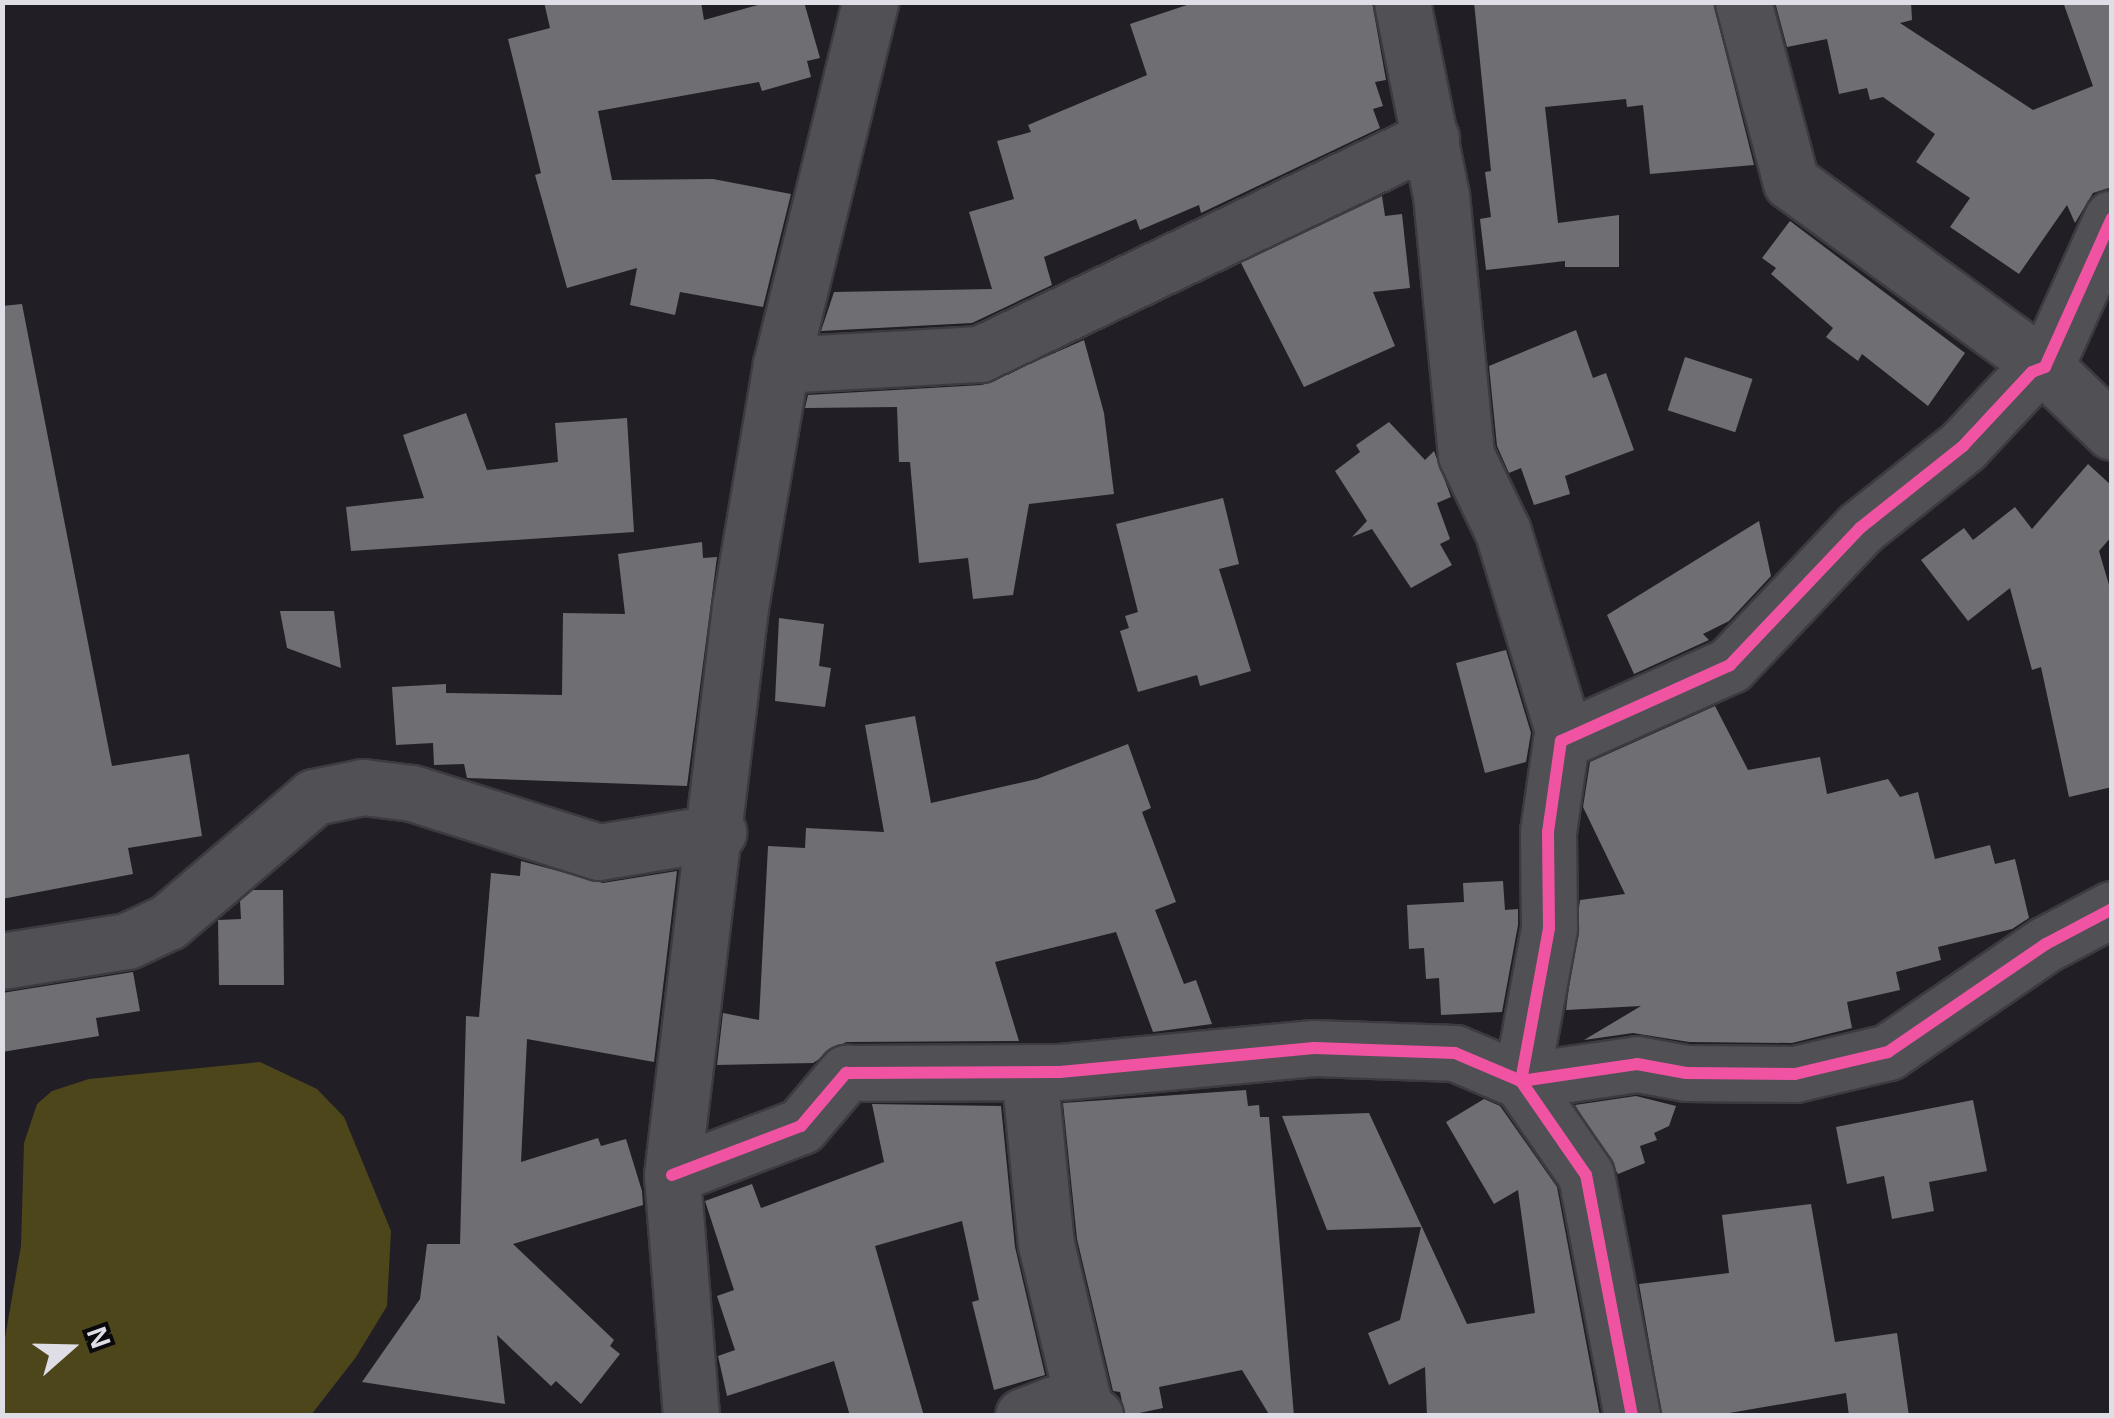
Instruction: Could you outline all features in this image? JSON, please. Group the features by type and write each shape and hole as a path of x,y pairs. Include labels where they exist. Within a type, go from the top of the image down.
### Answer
{"street":[{"path":"687,1415 672,1175 718,832 740,607 781,365 870,2"},
{"path":"1402,2 1430,138 1466,455 1503,532 1566,737 1548,832 1549,928 1521,1081 1586,1175 1632,1416"},
{"path":"1743,2 1791,182 2045,367 2112,432"},
{"path":"781,365 980,354 1430,138"},
{"path":"1566,737 1730,665 1860,528 1962,446 2032,372 2045,367 2112,218"},
{"path":"2,962 127,941 168,922 314,796 363,788 412,794 599,852 718,832"},
{"path":"672,1175 801,1126 846,1073 1029,1072 1314,1048 1456,1053 1521,1081 1637,1064 1686,1073 1795,1074 1888,1052 2046,944 2112,910"},
{"path":"1023,1416 1054,1404 1091,1414 1046,1244 1029,1072"}],"shaded area":[{"path":"260,1062 317,1089 344,1117 391,1231 387,1306 356,1357 311,1415 3,1415 3,1349 21,1246 24,1143 37,1104 52,1091 89,1079"}],"building":[{"path":"544,2 701,2 704,20 768,2 804,2 820,58 807,61 811,77 762,91 759,82 598,111 612,180 713,179 791,194 763,307 680,292 675,315 630,305 637,268 567,288 535,175 541,173 508,39 550,28"},
{"path":"1196,2 1372,2 1386,80 1375,82 1383,106 1373,109 1380,128 1201,213 1199,205 1140,230 1136,219 1044,257 1052,285 972,323 821,331 834,292 992,289 969,212 1014,199 997,141 1031,132 1028,125 1147,75 1130,24"},
{"path":"1474,2 1713,2 1754,165 1650,174 1643,105 1627,107 1626,99 1545,107 1558,223 1619,215 1619,267 1565,267 1565,261 1486,270 1480,219 1491,217 1485,172 1491,171"},
{"path":"1775,2 1911,2 1912,20 1900,23 2033,110 2093,86 2063,2 2112,2 2112,187 2093,193 2075,223 2067,205 2019,274 1950,227 1970,198 1916,162 1935,134 1883,97 1870,100 1867,88 1839,94 1827,39 1787,47"},
{"path":"1382,196 1385,216 1402,214 1410,288 1373,292 1395,346 1304,387 1241,263"},
{"path":"1790,221 1965,353 1928,406 1862,354 1858,361 1826,337 1833,328 1771,274 1776,268 1762,258"},
{"path":"22,304 112,766 189,754 202,836 128,848 133,874 2,899 2,306"},
{"path":"1576,330 1593,378 1606,373 1634,450 1565,476 1570,494 1534,505 1521,468 1509,473 1497,446 1489,366"},
{"path":"1084,340 1104,413 1114,494 1029,504 1013,595 973,599 968,558 919,563 910,462 899,462 897,407 805,408 808,395 982,385"},
{"path":"1685,357 1753,379 1735,432 1668,410"},
{"path":"466,413 487,470 558,462 555,423 627,418 634,532 351,551 346,507 424,498 403,435"},
{"path":"1389,422 1425,460 1434,451 1451,497 1437,503 1450,539 1440,544 1452,565 1411,588 1372,529 1352,537 1367,521 1335,471 1360,452 1356,445"},
{"path":"2088,464 2112,486 2112,536 2099,551 2112,595 2112,787 2069,797 2041,667 2032,670 2010,588 1968,621 1921,560 1964,528 1973,540 2015,507 2032,529"},
{"path":"1223,498 1239,564 1219,569 1251,671 1200,686 1197,675 1138,692 1120,631 1129,628 1125,616 1138,612 1116,524"},
{"path":"1759,521 1771,576 1729,621 1703,634 1709,640 1634,674 1607,615"},
{"path":"702,542 703,558 717,557 687,786 467,778 464,764 434,765 433,743 396,745 392,687 446,684 446,693 562,695 563,613 625,614 618,554"},
{"path":"280,611 334,611 341,668 287,648"},
{"path":"779,618 824,624 819,666 831,668 825,707 775,701"},
{"path":"1506,650 1531,733 1526,762 1485,773 1456,663"},
{"path":"1715,706 1748,770 1820,757 1827,794 1888,779 1900,797 1918,792 1935,859 1990,845 1995,864 2015,859 2029,918 2012,929 1938,947 1941,960 1896,972 1900,990 1847,1002 1852,1028 1792,1043 1689,1042 1633,1033 1584,1040 1641,1006 1566,1010 1580,900 1625,894 1583,807 1590,762"},
{"path":"915,716 931,803 1037,779 1128,744 1151,808 1142,812 1176,902 1155,910 1184,984 1196,980 1212,1024 1153,1032 1116,932 995,962 1019,1041 846,1042 813,1063 717,1065 723,1013 759,1020 768,846 805,848 806,828 884,832 865,725"},
{"path":"521,861 603,883 677,871 654,1062 527,1039 521,1162 598,1138 601,1146 626,1139 642,1191 643,1205 513,1244 614,1340 610,1346 620,1354 581,1404 556,1381 551,1386 497,1335 505,1404 362,1382 420,1299 427,1244 460,1244 466,1016 479,1017 491,873 520,876"},
{"path":"1503,881 1505,910 1518,909 1518,925 1502,1012 1441,1015 1439,978 1426,979 1424,948 1409,949 1407,905 1464,902 1463,883"},
{"path":"253,890 283,890 284,985 219,985 218,920 241,919 240,901"},
{"path":"133,972 140,1011 96,1018 99,1036 2,1052 2,993"},
{"path":"1246,1090 1248,1106 1259,1105 1260,1117 1269,1117 1294,1416 1270,1416 1242,1370 1159,1387 1163,1408 1125,1416 1120,1392 1113,1391 1077,1239 1063,1103"},
{"path":"1636,1096 1676,1106 1669,1126 1654,1133 1657,1140 1640,1146 1645,1163 1618,1174 1575,1105"},
{"path":"1484,1099 1500,1106 1557,1187 1600,1416 1427,1416 1425,1367 1389,1385 1368,1333 1400,1320 1421,1227 1327,1230 1282,1116 1369,1113 1467,1324 1535,1313 1518,1190 1494,1204 1446,1122"},
{"path":"1973,1100 1987,1171 1929,1182 1934,1211 1892,1219 1884,1176 1847,1184 1836,1127"},
{"path":"872,1104 1001,1106 1015,1247 1045,1375 994,1390 972,1302 979,1300 962,1221 875,1246 924,1416 850,1416 834,1361 727,1396 718,1356 735,1350 717,1296 734,1290 705,1201 752,1184 761,1208 884,1162"},
{"path":"1811,1204 1835,1342 1897,1333 1909,1416 1849,1416 1846,1393 1712,1416 1662,1416 1639,1284 1729,1273 1722,1215"}],"cycle path":[{"path":"1632,1416 1586,1175 1521,1081 1549,928 1548,832 1561,741 1730,665 1860,528 1963,446 2032,372 2045,367 2112,218"},
{"path":"672,1175 801,1126 846,1073 1060,1072 1314,1048 1455,1053 1521,1081 1637,1064 1686,1073 1795,1074 1888,1052 2046,944 2112,909"}]}
